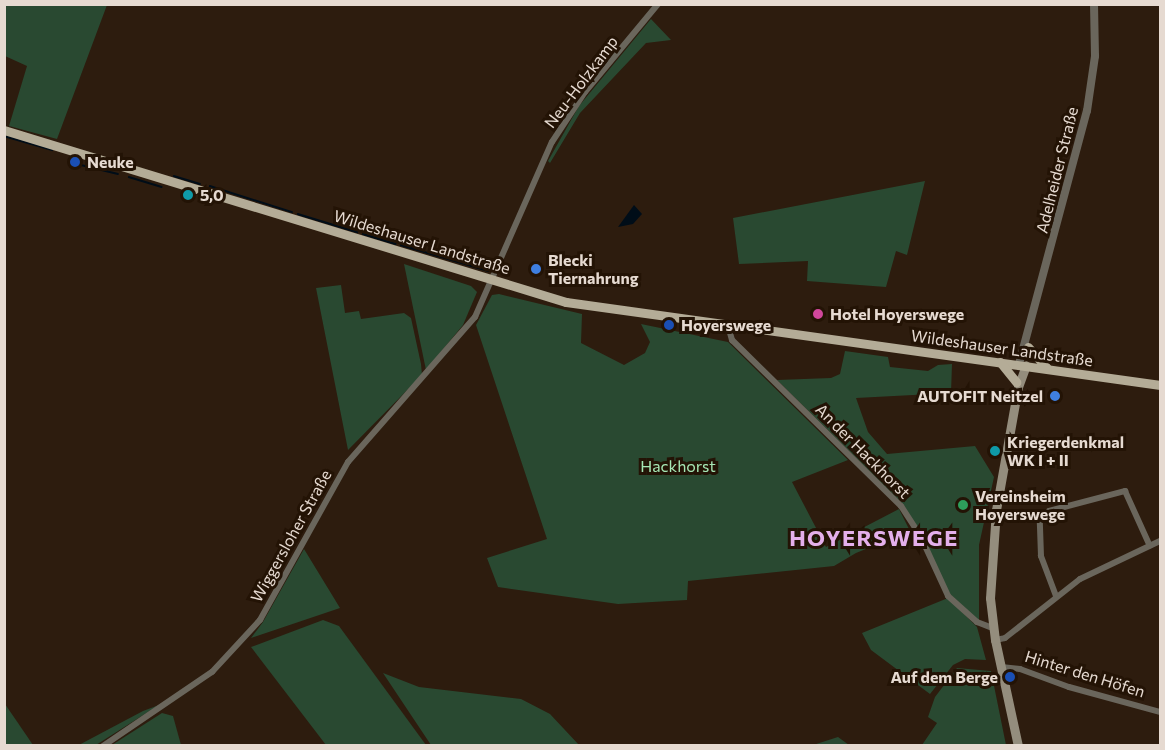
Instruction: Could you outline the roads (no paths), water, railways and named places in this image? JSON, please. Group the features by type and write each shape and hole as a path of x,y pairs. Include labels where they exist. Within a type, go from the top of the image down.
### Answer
{"main road":[{"name":"Wildeshauser Landstraße","path":"4,130 566,302 1161,385"},
{"path":"1028,344 1047,368"},
{"path":"1000,362 1017,385"},
{"path":"1018,746 993,628 993,532 1017,385 1023,365"}],"street":[{"name":"Neu-Holzkamp","path":"492,280 552,142 572,110 658,4"},
{"name":"Adelheider Straße","path":"1023,365 1087,111 1095,56 1094,4"},
{"name":"Wiggersloher Straße","path":"103,746 173,702 212,672 245,639 276,593 324,500 348,462 457,341 475,316 492,280"},
{"name":"An der Hackhorst","path":"728,326 732,340 901,506 920,535 948,596 977,622 993,628"},
{"path":"1056,596 1041,556 1040,521 1048,511 1125,491 1150,546"},
{"path":"995,640 1005,638 1080,579 1161,541"},
{"name":"Hinter den Höfen","path":"1000,667 1020,669 1069,687 1161,712"}],"waterway":[{"path":"4,136 52,150"},
{"path":"77,164 118,174"},
{"path":"174,176 200,184"},
{"path":"129,177 161,187"},
{"path":"210,186 292,212"},
{"path":"298,214 357,232"},
{"path":"363,234 395,244"},
{"path":"401,245 488,271"}],"place":[{"name":"Neuke","path":"75,162"},
{"name":"5,0","path":"188,195"},
{"name":"Blecki Tiernahrung","path":"536,269"},
{"name":"Hotel Hoyerswege","path":"818,314"},
{"name":"Hoyerswege","path":"669,325"},
{"name":"AUTOFIT Neitzel","path":"1055,396"},
{"name":"Kriegerdenkmal WK I + II","path":"995,451"},
{"name":"Vereinsheim Hoyerswege","path":"963,505"},
{"name":"Auf dem Berge","path":"1010,677"}],"district":[{"name":"HOYERSWEGE","path":"874,538"}],"park label":[{"name":"Hackhorst","path":"678,466"}]}
